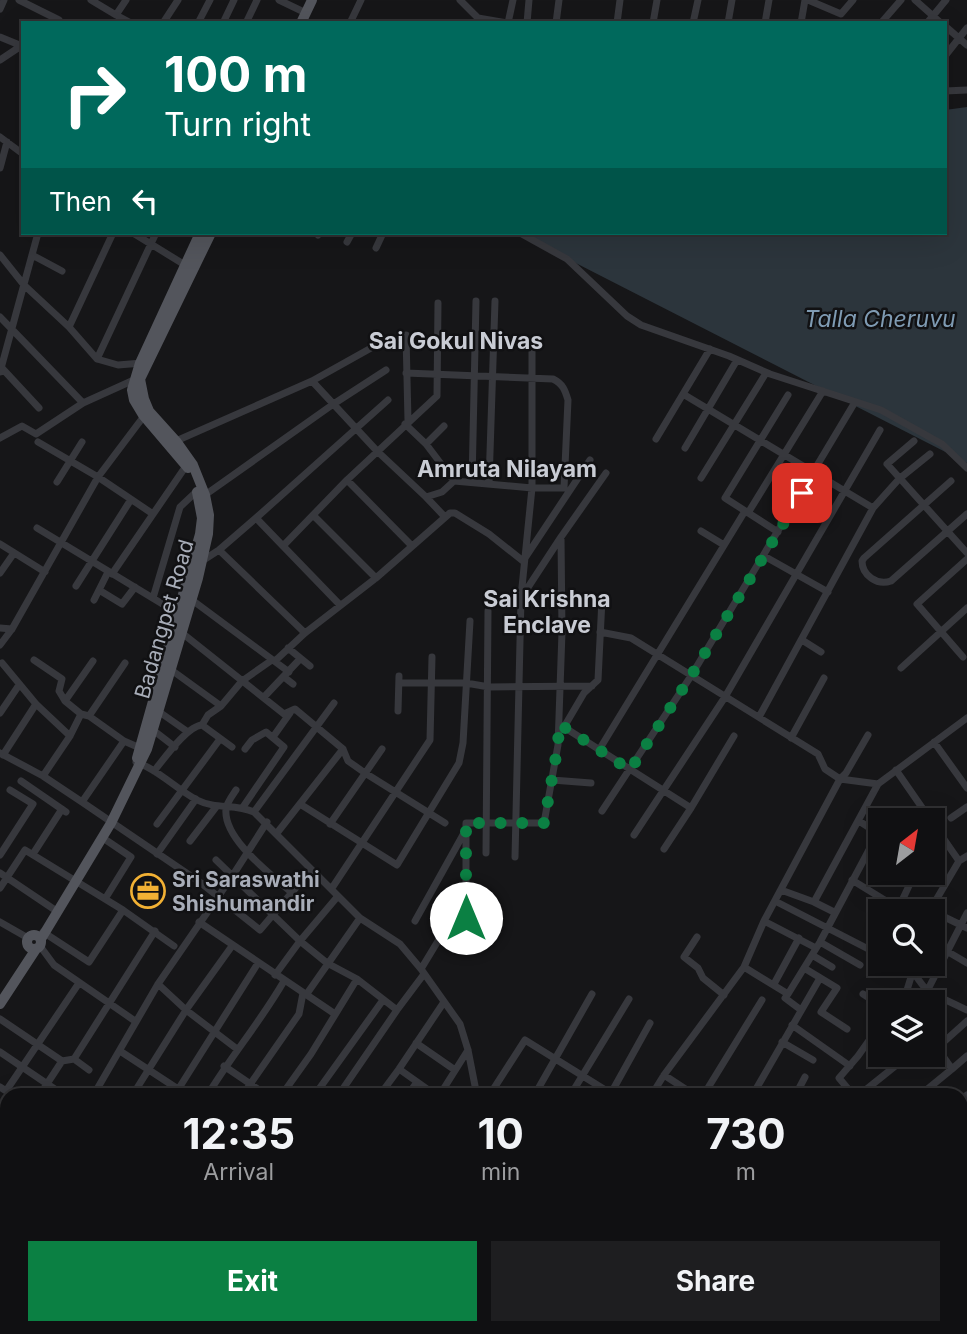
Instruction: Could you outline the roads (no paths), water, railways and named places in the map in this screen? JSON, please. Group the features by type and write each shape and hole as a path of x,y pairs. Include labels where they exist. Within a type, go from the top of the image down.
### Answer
{"main road":[{"path":"303,18 312,0"},
{"path":"144,363 185,265 200,240"},
{"path":"137,379 200,240"},
{"name":"Badangpet Road","path":"137,379 132,390 134,400 176,441 193,465 209,526 202,561 179,614 140,748 139,763"},
{"name":"Badangpet Road","path":"0,995 57,911 109,822 139,763 153,730 182,633 201,534 201,493 186,466 146,413"},
{"name":"Badangpet Road","path":"75,880 103,838 109,822"},
{"name":"Badangpet Road","path":"0,1004 37,940"}],"street":[{"path":"0,9 4,0"},
{"path":"19,0 59,20"},
{"path":"116,15 126,0"},
{"path":"164,21 178,0"},
{"path":"199,21 210,0"},
{"path":"224,21 234,0"},
{"path":"247,21 257,0"},
{"path":"279,0 303,18"},
{"path":"351,21 361,0"},
{"path":"460,0 477,20"},
{"path":"470,10 472,0"},
{"path":"508,21 513,0"},
{"path":"527,21 529,0"},
{"path":"555,21 559,0"},
{"path":"617,21 620,0"},
{"path":"653,21 657,0"},
{"path":"693,21 698,0"},
{"path":"728,21 732,0"},
{"path":"765,21 769,0"},
{"path":"801,21 806,0 841,14"},
{"path":"839,21 853,0"},
{"path":"882,21 901,0"},
{"path":"915,0 939,21"},
{"path":"929,21 946,0"},
{"path":"94,1 127,21"},
{"path":"947,28 967,44"},
{"path":"947,54 967,28"},
{"path":"0,37 21,46"},
{"path":"0,60 21,47"},
{"path":"947,91 967,90"},
{"path":"0,136 21,153"},
{"path":"0,169 7,142"},
{"path":"37,235 0,368 39,408"},
{"path":"69,327 112,235"},
{"path":"136,235 185,265"},
{"path":"97,359 155,235"},
{"path":"347,242 351,235"},
{"path":"376,248 382,235"},
{"path":"524,235 567,259 626,316 641,325 710,349 766,373 881,410 942,444 967,468"},
{"path":"0,255 24,285 69,327 97,359 118,365 144,363"},
{"path":"32,255 62,271"},
{"path":"472,482 475,301"},
{"path":"489,483 495,301"},
{"path":"283,546 406,422 437,396 438,303"},
{"path":"0,317 83,403"},
{"path":"406,335 406,422 454,481"},
{"path":"176,441 312,381 380,343"},
{"path":"515,857 521,598 532,488 532,346"},
{"path":"656,439 710,349"},
{"path":"685,448 737,360"},
{"path":"153,598 180,507 386,370"},
{"path":"406,373 553,379 564,387 568,400 564,488 454,481 442,492 426,497"},
{"path":"701,478 766,373"},
{"path":"0,438 22,426 36,434 83,403 137,379"},
{"path":"312,381 332,405 445,517"},
{"path":"599,750 724,545 823,391"},
{"path":"683,394 873,508"},
{"path":"778,532 725,498 788,395"},
{"path":"202,561 256,518 388,400"},
{"path":"602,811 691,676 855,402"},
{"path":"0,645 98,477 146,413"},
{"path":"426,444 444,426"},
{"path":"634,835 725,697 880,430"},
{"path":"914,441 887,464 967,553"},
{"path":"38,442 98,477 153,514"},
{"path":"57,482 82,442"},
{"path":"759,717 873,508 899,479 930,454"},
{"path":"523,561 590,460"},
{"path":"94,600 186,466"},
{"path":"521,598 606,473"},
{"path":"347,480 412,546"},
{"path":"951,481 862,561 863,568 867,575 884,583 891,581 967,514"},
{"path":"76,586 130,501"},
{"path":"202,725 208,715 221,706 242,681 272,660 276,660 450,513 455,513 489,534 523,561"},
{"path":"313,515 376,578"},
{"path":"256,518 340,605"},
{"path":"37,528 179,614"},
{"path":"701,531 724,545"},
{"path":"466,940 465,831 468,822 544,823 561,726 561,537"},
{"path":"0,544 45,572"},
{"path":"219,550 305,633"},
{"path":"0,573 14,553"},
{"path":"764,556 828,592"},
{"path":"963,657 917,604 967,559"},
{"path":"99,590 121,604 135,587"},
{"path":"188,597 272,660 293,684"},
{"path":"561,726 584,693 598,680 602,599"},
{"path":"901,668 967,608"},
{"path":"486,853 488,611"},
{"path":"300,804 397,865 459,763 463,743 470,621"},
{"path":"0,628 12,628"},
{"path":"600,632 631,638 818,754 825,769 840,779 878,784"},
{"path":"182,633 284,714 290,713"},
{"path":"802,640 821,652"},
{"path":"288,648 310,666"},
{"path":"332,888 430,740 432,657"},
{"path":"264,697 300,659"},
{"path":"34,660 62,679 59,691 65,701 124,741 140,748"},
{"path":"65,701 93,661"},
{"path":"1,662 36,704 70,736"},
{"path":"43,776 125,663"},
{"path":"170,669 221,706"},
{"path":"791,738 824,678"},
{"path":"398,711 399,679 489,687 592,686"},
{"path":"0,713 19,685"},
{"path":"254,812 334,703"},
{"path":"0,767 3,755 36,704"},
{"path":"273,737 295,709 343,749 348,761 445,822"},
{"path":"158,711 188,732"},
{"path":"814,902 878,784 966,721"},
{"path":"154,771 197,725 202,725 232,747"},
{"path":"561,726 691,808"},
{"path":"153,730 175,747"},
{"path":"243,807 284,747 266,733 252,740 245,748"},
{"path":"656,1088 744,967 764,921 840,779 868,735"},
{"path":"664,849 734,736"},
{"path":"157,824 220,739"},
{"path":"82,802 124,741"},
{"path":"934,742 967,788"},
{"path":"276,833 343,749"},
{"path":"330,824 382,749"},
{"path":"3,755 43,776 82,802 218,896 260,930 311,870"},
{"path":"139,763 196,799 216,807 243,807 254,812 267,822 360,918 400,944 460,1024 476,1088"},
{"path":"896,770 923,808"},
{"path":"552,780 592,783"},
{"path":"21,781 64,810 33,854"},
{"path":"0,855 33,804 10,790"},
{"path":"236,790 226,805 226,818 233,837 292,893"},
{"path":"157,855 196,799"},
{"path":"190,841 216,807"},
{"path":"951,818 967,807"},
{"path":"859,821 868,827"},
{"path":"98,1088 158,984 267,822"},
{"path":"415,922 465,831"},
{"path":"103,838 131,857 105,899"},
{"path":"945,840 959,861"},
{"path":"0,888 25,850 123,910 174,946"},
{"path":"800,1010 785,998 816,948 868,853"},
{"path":"936,899 959,861 967,856"},
{"path":"216,860 300,941 327,963 357,979 397,1010"},
{"path":"0,873 57,911"},
{"path":"852,880 885,899"},
{"path":"781,890 834,912"},
{"path":"343,1088 423,972 466,895"},
{"path":"275,975 338,896"},
{"path":"775,901 868,949"},
{"path":"0,922 89,962 123,910"},
{"path":"927,990 946,951 964,927 967,913"},
{"path":"247,1088 299,1014 304,994 360,918"},
{"path":"945,918 964,927"},
{"path":"764,921 816,948 860,965"},
{"path":"199,922 335,1014"},
{"path":"74,1059 155,931"},
{"path":"697,937 684,957 698,968 703,978 724,995"},
{"path":"774,984 799,939"},
{"path":"37,940 54,965 135,1021"},
{"path":"138,1088 186,1010 232,946"},
{"path":"816,948 832,967"},
{"path":"946,951 967,963"},
{"path":"179,1088 258,963"},
{"path":"744,967 788,994"},
{"path":"804,968 836,988 821,1012 847,1029"},
{"path":"756,1088 820,978"},
{"path":"287,1088 357,979"},
{"path":"212,1088 224,1066 268,1009 284,981"},
{"path":"4,1088 22,1067 79,984"},
{"path":"158,984 186,1010 237,1049"},
{"path":"539,1088 592,994"},
{"path":"863,994 868,997"},
{"path":"575,1088 629,999"},
{"path":"320,1088 383,1000"},
{"path":"708,1088 762,1000"},
{"path":"945,1000 967,1010"},
{"path":"385,1088 444,1002"},
{"path":"0,1018 62,1061 74,1059 89,1070"},
{"path":"945,1038 967,1021"},
{"path":"616,1088 650,1023"},
{"path":"792,1025 850,1066"},
{"path":"494,1088 525,1040 602,1088"},
{"path":"416,1042 455,1070"},
{"path":"782,1042 813,1060"},
{"path":"848,1088 839,1078 868,1042"},
{"path":"443,1088 468,1050"},
{"path":"120,1051 150,1070 171,1088"},
{"path":"0,1052 54,1088"},
{"path":"929,1088 967,1056"},
{"path":"945,1058 953,1069"},
{"path":"44,1088 62,1061"},
{"path":"224,1066 257,1088"},
{"path":"866,1088 893,1067"},
{"path":"399,1069 426,1088"},
{"path":"664,1075 683,1088"},
{"path":"799,1088 805,1077"},
{"path":"413,1088 417,1082"}],"water":[{"name":"Talla Cheruvu","path":"967,107 967,463 521,235 947,235 947,110"}],"place":[{"name":"Sri Saraswathi Shishumandir","path":"148,891"}],"district":[{"name":"Sai Gokul Nivas","path":"456,341"},
{"name":"Amruta Nilayam","path":"507,469"},
{"name":"Sai Krishna Enclave","path":"547,612"}]}
